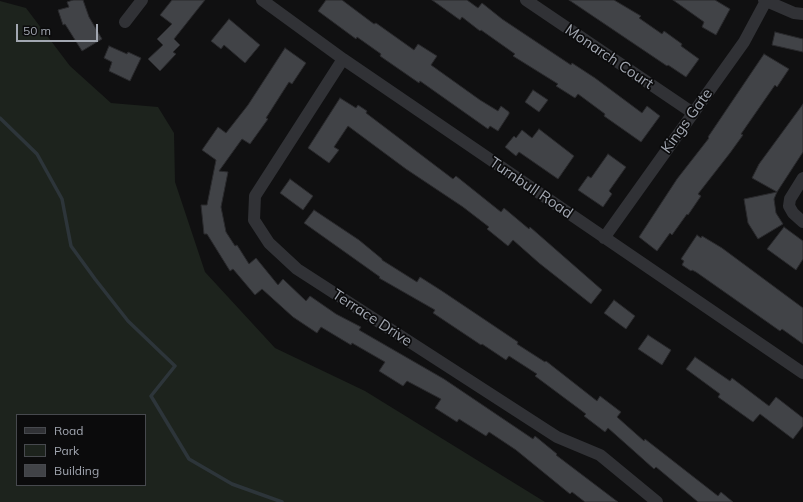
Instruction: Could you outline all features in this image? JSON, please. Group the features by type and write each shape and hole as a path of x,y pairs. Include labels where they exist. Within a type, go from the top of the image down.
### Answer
{"street":[{"path":"125,22 142,0"},
{"name":"Turnbull Road","path":"262,0 343,59 604,238 725,318 803,373"},
{"name":"Monarch Court","path":"526,0 693,113"},
{"path":"765,1 794,13 803,14"},
{"name":"Kings Gate","path":"604,238 744,42 765,1"},
{"name":"Terrace Drive","path":"343,59 255,196 254,220 269,243 297,269 557,437 600,455 657,502"},
{"path":"802,183 790,199 789,206 793,213 803,222"}],"green space":[{"path":"0,1 26,8 70,66 111,103 158,107 174,133 175,182 205,272 275,348 365,391 545,502 0,502"}],"building":[{"path":"73,0 83,0 89,17 102,39 82,51 65,24 63,25 58,10 69,7 67,2"},
{"path":"172,0 205,0 174,39 180,45 173,52 176,54 160,71 148,59 163,45 157,39 172,24 160,15"},
{"path":"326,0 342,0 374,24 376,23 414,50 418,44 437,56 431,65 498,111 501,106 509,112 498,131 490,126 488,129 420,81 419,83 380,56 381,54 357,37 356,39 318,11"},
{"path":"432,0 467,0 478,8 482,3 502,19 571,65 572,63 595,78 642,113 647,106 660,116 641,142 604,116 605,114 578,94 575,98 556,86 558,84 513,56 515,54 481,30 480,31 462,17 460,20"},
{"path":"569,0 614,0 641,16 639,18 662,34 664,31 699,59 686,77 668,65 667,66"},
{"path":"673,0 715,0 730,9 716,35 702,27 704,22"},
{"path":"229,19 260,45 245,63 224,45 221,49 211,41"},
{"path":"775,32 803,39 803,52 772,45"},
{"path":"109,46 141,58 130,81 109,71 112,62 104,58"},
{"path":"285,48 306,63 292,84 289,82 266,118 268,119 250,144 242,139 219,171 228,172 221,207 226,232 235,246 237,245 249,264 256,258 278,285 283,279 306,301 310,296 336,314 361,327 359,330 444,379 533,439 535,436 557,454 556,455 618,502 585,502 572,492 570,494 516,450 489,432 486,436 459,419 457,422 435,408 441,399 407,381 403,386 379,371 385,362 352,343 351,345 321,327 317,333 293,317 262,289 255,295 233,269 230,271 207,234 204,234 201,205 207,205 216,160 202,150 218,127 226,133 248,105"},
{"path":"764,54 789,69 777,87 775,85 741,134 743,135 698,194 701,196 688,215 687,214 672,235 670,233 657,251 639,237 677,179 709,138 708,137"},
{"path":"533,90 548,100 539,112 525,102"},
{"path":"340,98 356,108 358,105 367,111 366,113 453,179 456,176 501,212 504,208 529,229 530,227 602,290 591,304 539,263 513,240 508,246 487,229 489,227 463,207 406,169 348,126 334,147 339,150 329,163 308,148"},
{"path":"803,104 803,152 777,192 752,178 759,164"},
{"path":"539,129 574,156 558,179 519,152 516,156 505,147 514,136 516,138 522,130 532,138"},
{"path":"608,154 626,167 609,191 612,194 603,207 578,190 588,176 591,178"},
{"path":"290,179 313,196 303,210 280,193"},
{"path":"777,192 774,199 776,213 783,224 758,239 748,223 744,199"},
{"path":"314,210 359,240 382,260 417,282 420,277 518,342 517,344 545,362 546,361 597,401 600,396 621,412 617,417 644,441 645,439 718,496 721,492 733,502 698,502 656,467 654,469 608,428 605,432 584,416 586,414 535,376 537,374 509,356 506,360 482,344 481,345 433,313 435,310 379,278 380,277 304,223"},
{"path":"784,227 803,241 803,259 796,270 767,249"},
{"path":"697,235 701,238 702,236 722,248 803,308 803,344 782,329 780,331 696,272 691,271 682,265 684,261 681,259"},
{"path":"614,300 635,316 626,329 604,313"},
{"path":"648,335 671,350 662,365 638,349"},
{"path":"695,357 730,381 732,378 769,406 776,397 803,418 803,426 793,439 760,414 753,422 718,397 720,394 686,369"}],"waterway":[{"path":"0,118 37,154 62,199 71,246 128,321 175,366 151,396 189,459 232,484 282,502"}]}
